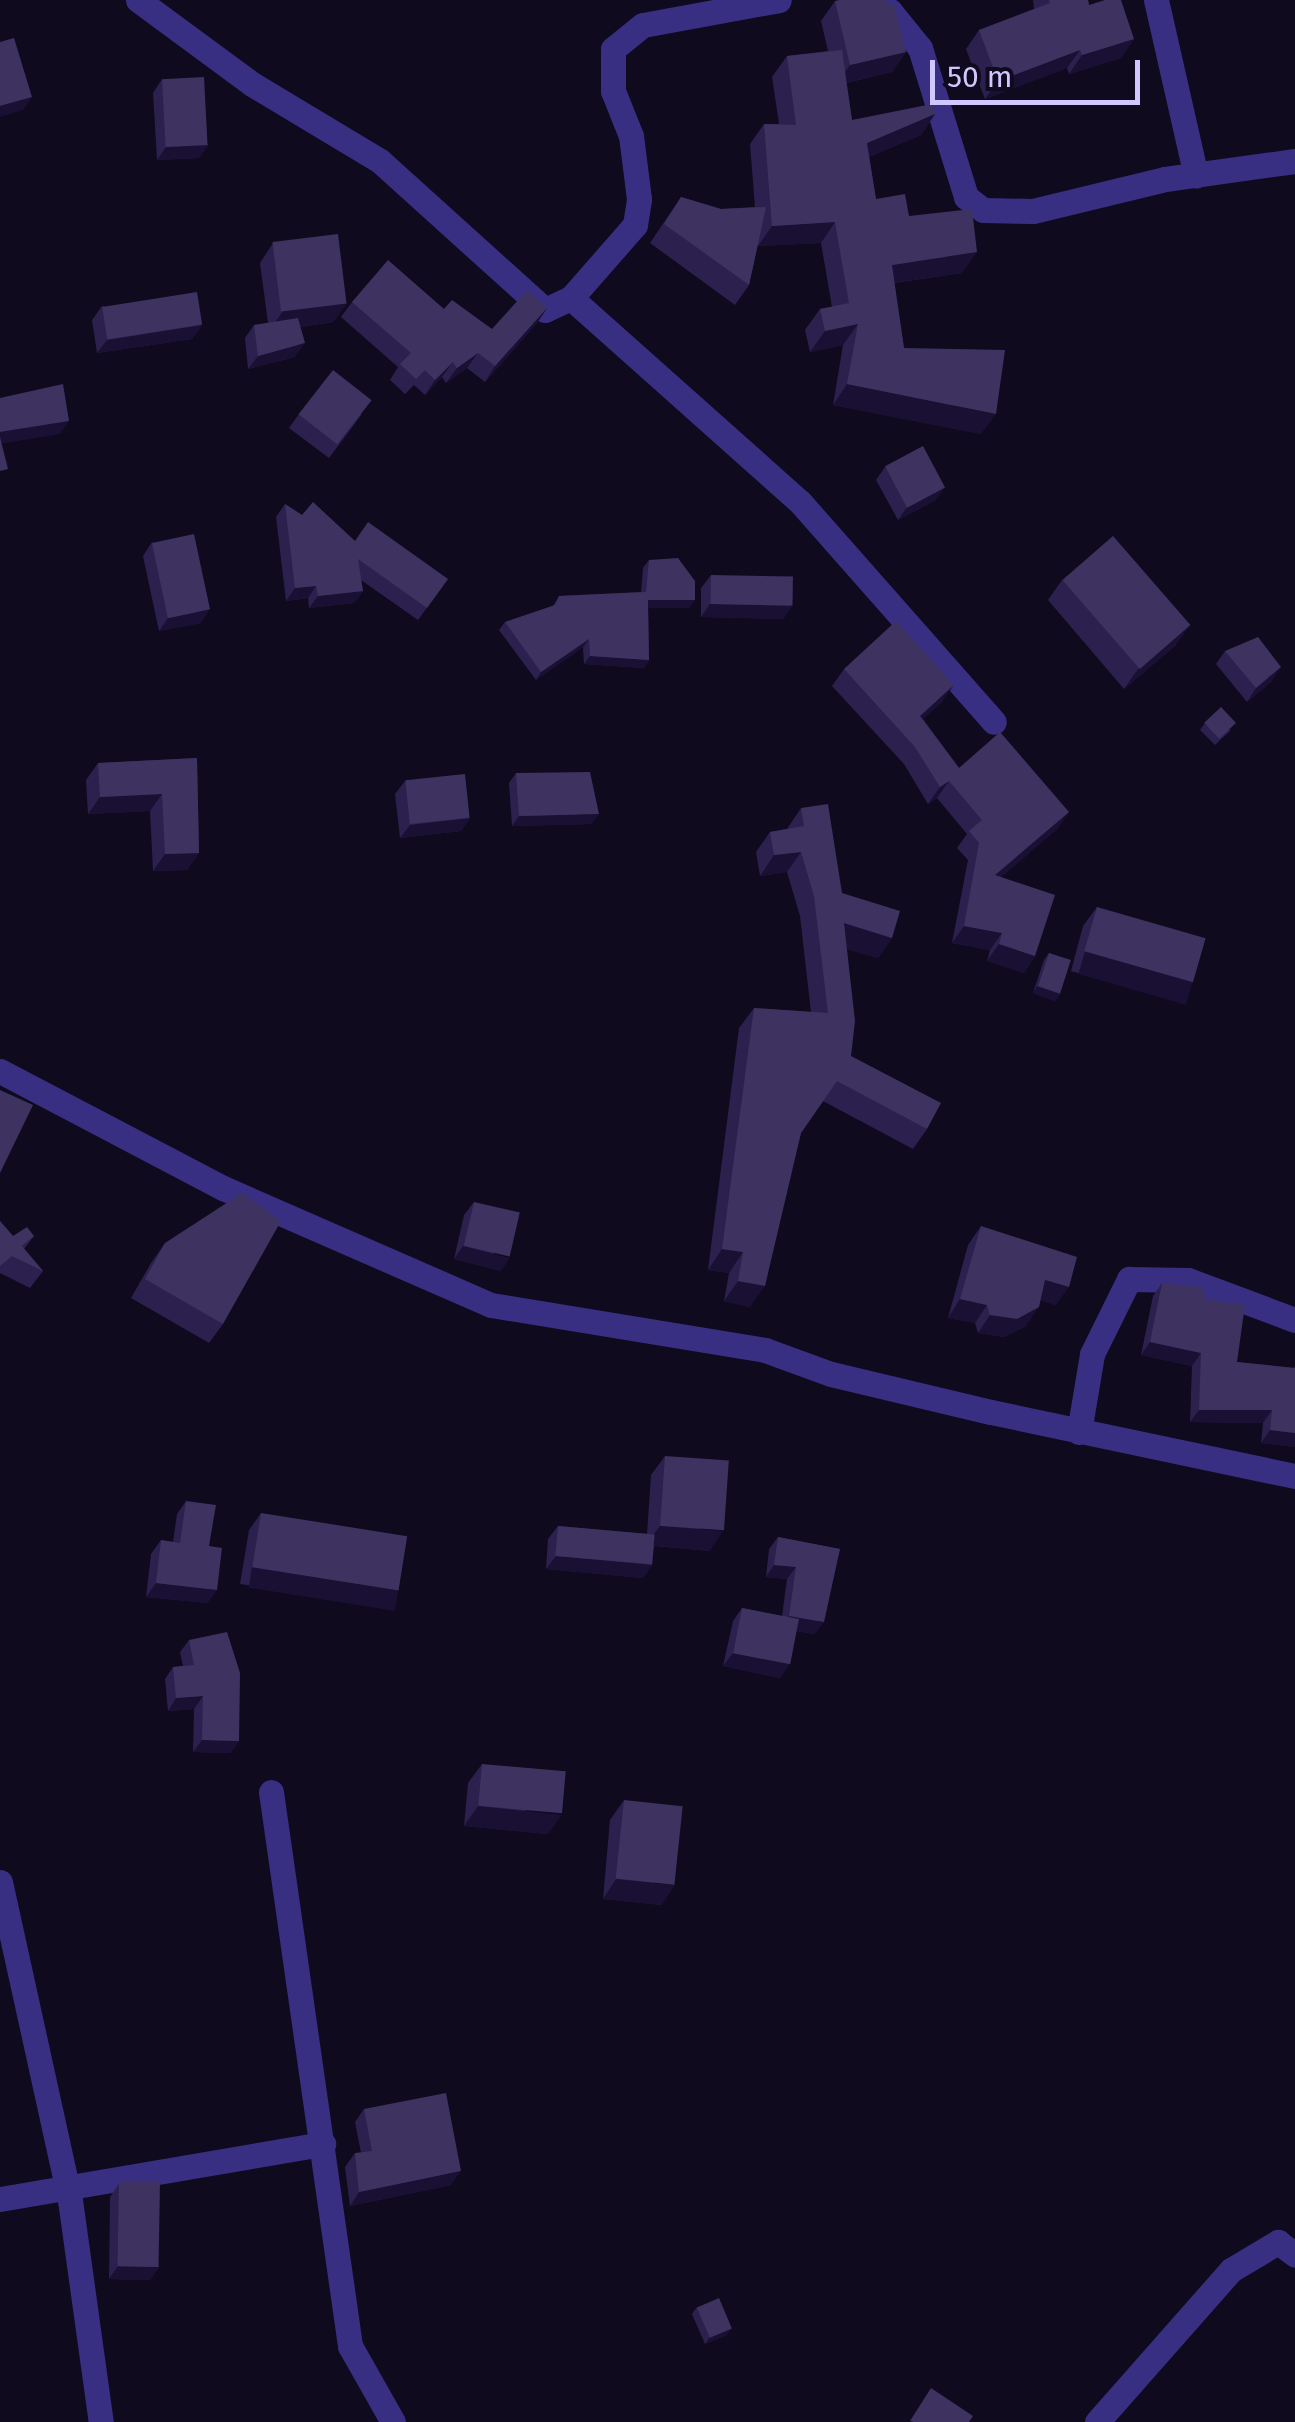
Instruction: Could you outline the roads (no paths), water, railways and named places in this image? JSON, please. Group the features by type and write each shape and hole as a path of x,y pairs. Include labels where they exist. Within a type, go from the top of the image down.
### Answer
{"street":[{"path":"138,0 252,84 380,161 546,310 571,298 635,225 640,198 631,136 613,91 613,49 644,25 779,0"},
{"path":"868,0 890,11 920,48 966,197 983,210 1034,211 1196,176 1295,161"},
{"path":"1156,0 1196,176"},
{"path":"571,298 800,502 994,722"},
{"path":"0,1071 223,1188 492,1305 764,1350 831,1374 1079,1432 1295,1476"},
{"path":"1079,1432 1092,1354 1129,1278 1188,1280 1295,1320"},
{"path":"271,1792 350,2346 394,2422"},
{"path":"0,1882 67,2189 101,2422"},
{"path":"0,2199 323,2144"},
{"path":"1098,2422 1231,2270 1278,2242 1295,2254"}]}
